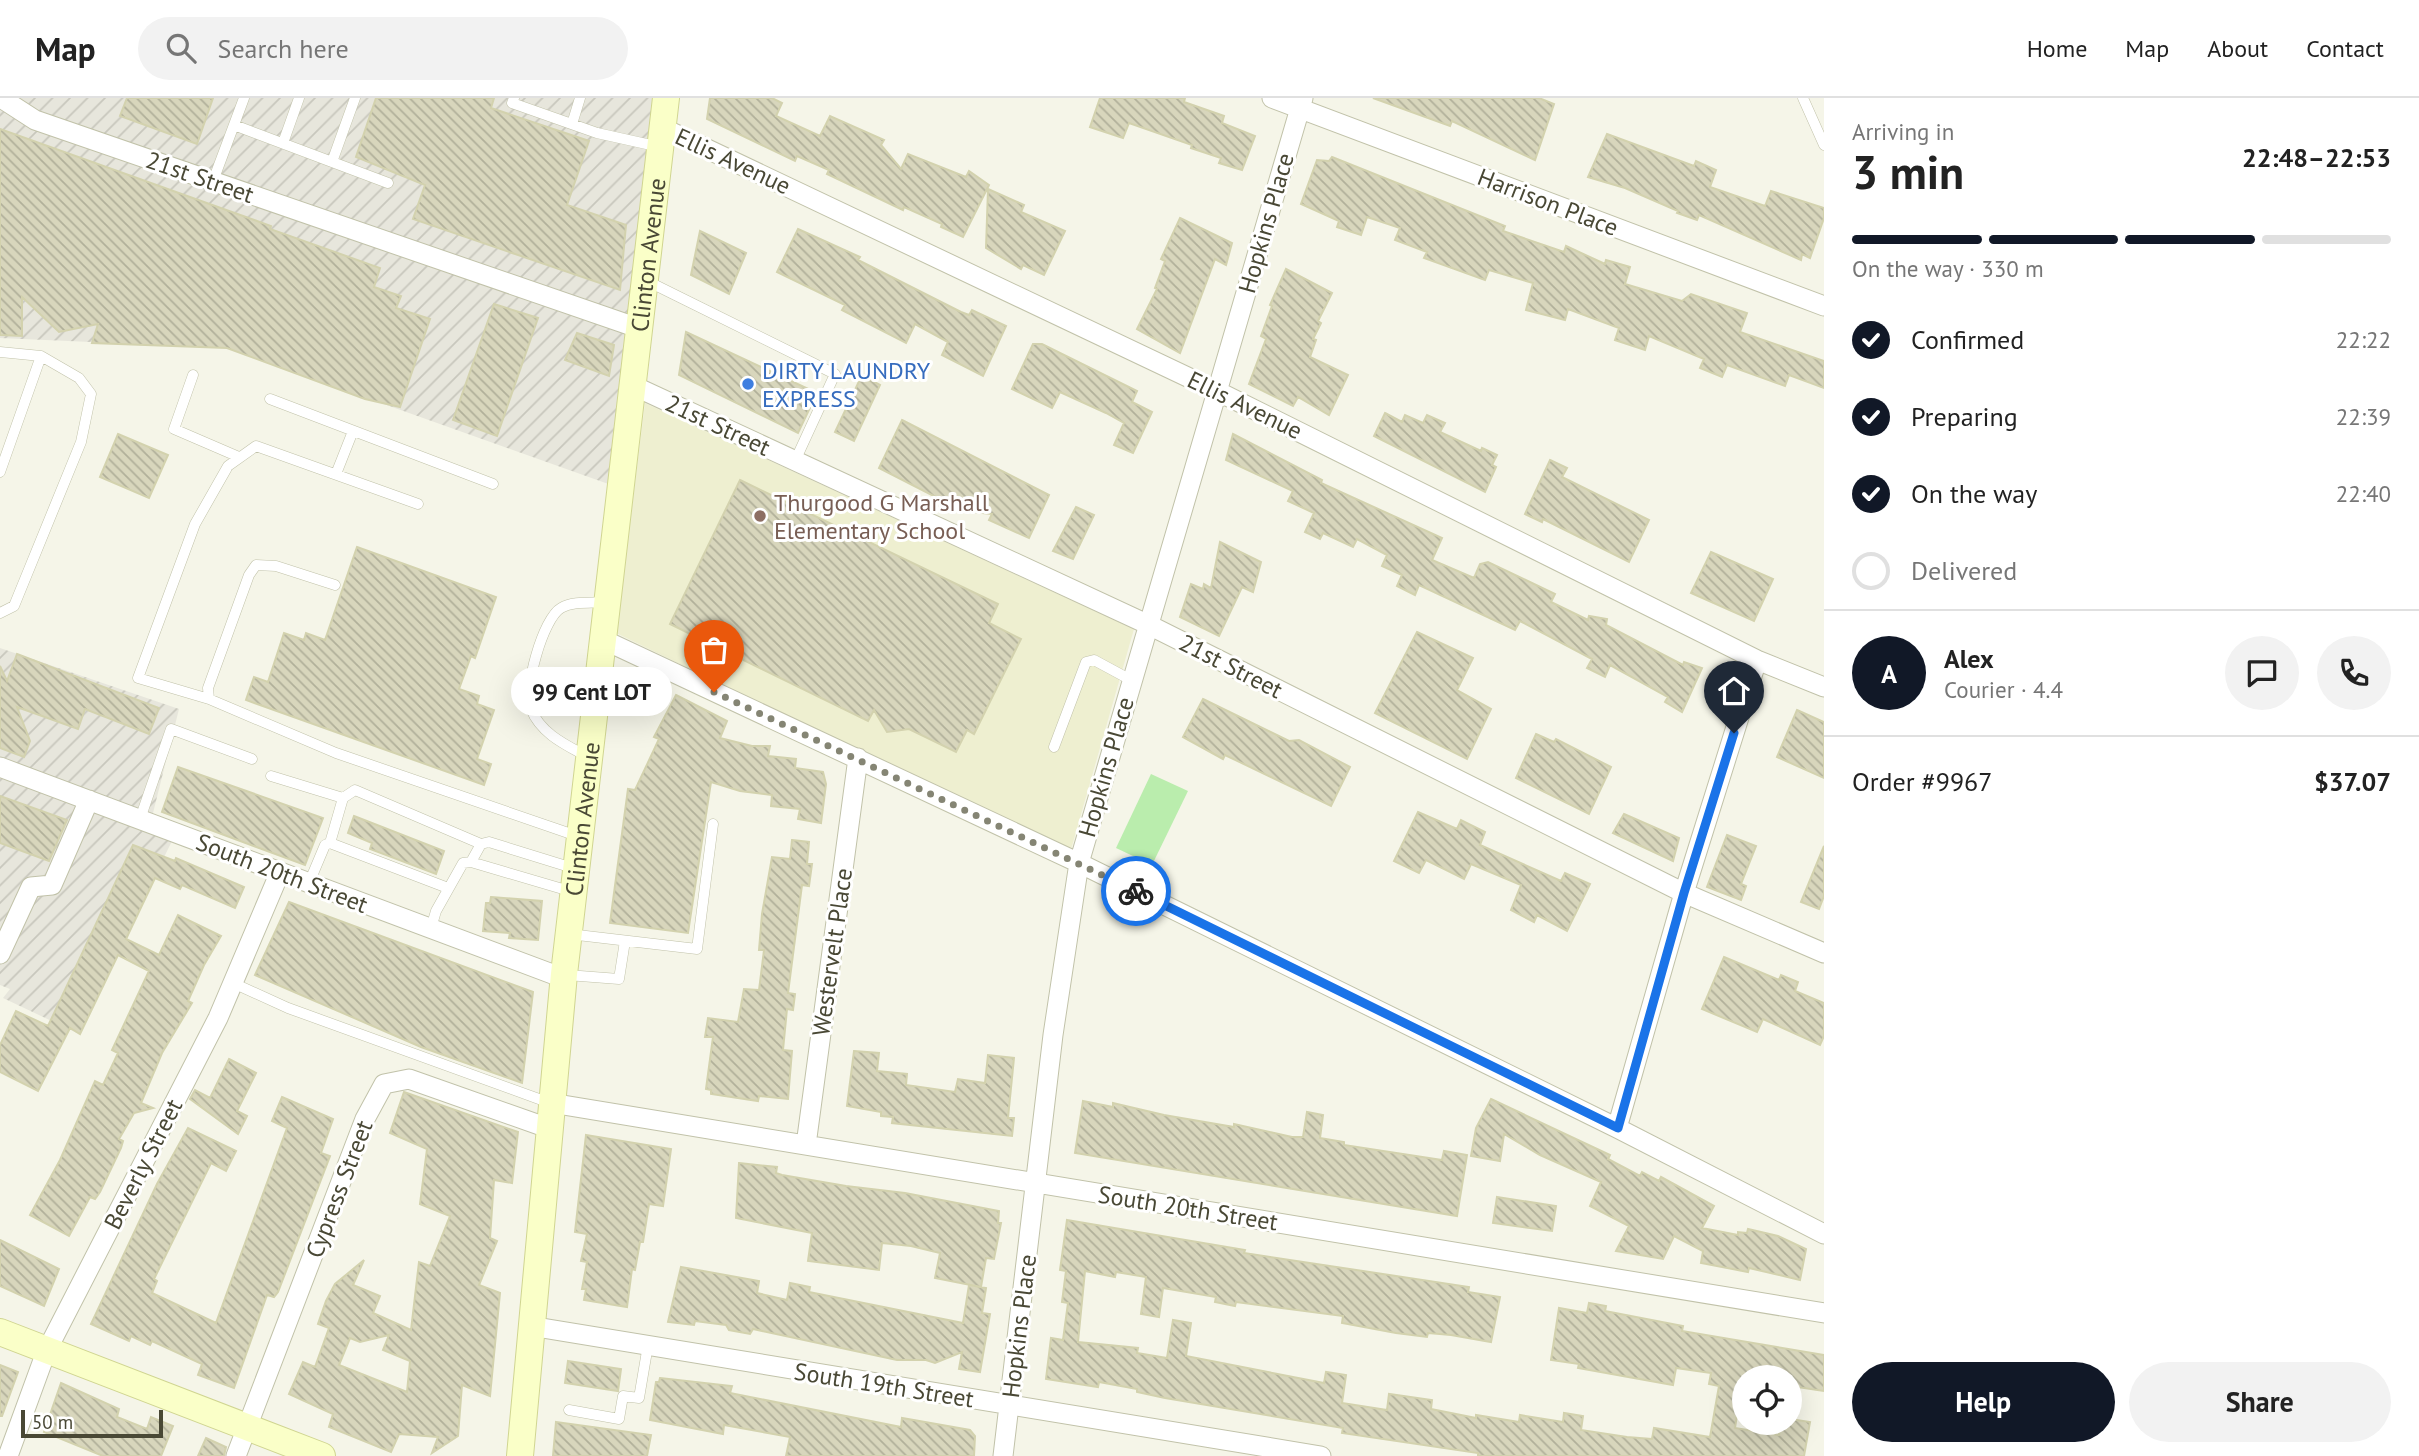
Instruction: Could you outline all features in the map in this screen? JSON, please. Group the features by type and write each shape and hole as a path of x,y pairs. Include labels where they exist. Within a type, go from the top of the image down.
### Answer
{"main road":[{"name":"Clinton Avenue","path":"520,1456 564,976 666,98"},
{"path":"0,1332 46,1352 322,1456"}],"street":[{"name":"21st Street","path":"1,98 35,120 641,328"},
{"name":"Harrison Place","path":"1272,98 1301,103 1824,306"},
{"name":"Hopkins Place","path":"1003,1456 1053,1035 1079,863 1301,103"},
{"name":"Ellis Avenue","path":"662,138 1217,391 1757,660 1824,687"},
{"name":"21st Street","path":"634,386 1149,625 1684,893 1824,953"},
{"path":"604,640 1079,863 1618,1128 1824,1234"},
{"path":"1618,1128 1684,893 1757,660"},
{"name":"Westervelt Place","path":"806,1145 858,758"},
{"name":"South 20th Street","path":"0,767 564,976"},
{"path":"0,954 31,887 52,885 89,800"},
{"name":"Beverly Street","path":"8,1456 46,1352 218,1018 280,872"},
{"name":"Cypress Street","path":"236,1456 365,1119 384,1084 409,1079 550,1116"},
{"name":"South 20th Street","path":"550,1116 806,1145 1824,1313"},
{"name":"South 19th Street","path":"530,1326 1321,1456"}],"lane":[{"path":"213,181 244,98"},
{"path":"283,143 299,98"},
{"path":"332,162 355,98"},
{"path":"514,98 512,103 572,124 662,138"},
{"path":"572,124 580,98"},
{"path":"1803,98 1824,145"},
{"path":"234,125 388,183"},
{"path":"646,281 835,374 795,461"},
{"path":"0,352 41,356 79,378 91,394 81,442 14,606 0,614"},
{"path":"0,472 41,356"},
{"path":"193,375 174,429 239,457"},
{"path":"270,399 494,484"},
{"path":"336,474 353,430"},
{"path":"418,504 256,446 228,466 195,524 138,678 209,699 336,753 580,837"},
{"path":"209,699 208,688 249,575 256,565 276,566 335,586"},
{"path":"590,757 559,742 537,720 530,708 531,674 549,623 560,608 576,603 608,602"},
{"path":"1054,747 1086,662 1094,660 1131,680"},
{"path":"140,819 171,729 252,759"},
{"path":"271,776 343,798"},
{"path":"330,843 343,798 355,790 481,844 489,842 575,881"},
{"path":"569,933 698,949 713,824"},
{"path":"309,883 325,845 330,843 448,888"},
{"path":"471,862 481,844"},
{"path":"430,928 463,863 471,862 575,881"},
{"path":"564,976 619,979 625,941"},
{"path":"233,983 550,1116"},
{"path":"569,1410 619,1419 622,1396 639,1398 648,1345"}],"shaded area":[{"path":"0,98 672,98 628,491 227,348 0,338"},
{"name":"Thurgood G Marshall Elementary School","path":"645,403 1134,629 1070,853 616,633"},
{"path":"0,648 179,709 149,829 173,839 77,1033 3,998 10,989 0,985"}],"green space":[{"path":"1151,774 1188,791 1152,865 1116,848"}],"building":[{"path":"127,98 213,98 197,144 120,116"},
{"path":"376,98 494,98 491,108 589,141 567,205 626,225 620,290 413,219 425,185 356,157"},
{"path":"710,98 772,98 782,103 776,116 820,136 830,116 884,140 881,145 901,169 908,154 966,177 969,171 989,185 963,237 941,227 942,224 904,207 903,210 827,174 829,170 797,156 795,161 707,119"},
{"path":"1100,98 1185,98 1184,102 1224,116 1222,123 1255,136 1242,170 1219,163 1221,158 1191,148 1192,145 1129,123 1123,138 1090,127"},
{"path":"1373,98 1539,98 1554,104 1535,160 1452,121 1450,126"},
{"path":"0,129 380,268 374,287 401,296 396,308 430,319 400,407 365,399 227,348 92,343 98,324 59,332 22,297 22,336 0,335"},
{"path":"1607,134 1694,166 1696,161 1716,170 1710,187 1765,206 1771,191 1824,208 1824,218 1810,258 1802,254 1801,260 1699,215 1697,220 1625,188 1588,177"},
{"path":"1332,157 1505,226 1503,231 1564,252 1566,246 1605,264 1606,260 1630,267 1625,284 1682,301 1691,294 1747,313 1740,332 1824,361 1824,388 1789,375 1785,386 1727,365 1722,377 1700,368 1704,359 1649,336 1645,350 1615,340 1619,328 1568,309 1565,320 1526,310 1533,283 1489,270 1485,280 1424,258 1427,252 1395,240 1400,228 1367,217 1361,235 1337,227 1339,221 1301,204 1317,160 1329,161"},
{"path":"988,189 1024,205 1021,212 1065,231 1044,275 1023,265 1021,269 986,248"},
{"path":"1180,218 1232,243 1226,265 1215,259 1180,353 1137,329 1157,289 1155,288 1165,261 1161,259"},
{"path":"798,229 860,257 858,260 961,312 969,315 972,310 1006,326 983,376 942,355 948,342 915,324 906,343 842,310 845,305 777,272"},
{"path":"700,231 746,253 729,294 691,275"},
{"path":"1286,269 1332,293 1318,321 1321,323 1313,339 1316,340 1310,357 1348,375 1329,415 1298,397 1293,406 1249,384 1266,339 1261,336 1272,306 1270,305"},
{"path":"494,304 538,318 497,436 453,420"},
{"name":"DIRTY LAUNDRY EXPRESS","path":"686,332 817,393 798,433 679,375"},
{"path":"577,333 614,345 609,376 565,360"},
{"path":"1033,344 1042,344 1137,391 1132,402 1152,412 1133,453 1114,445 1124,423 1106,413 1060,392 1052,408 1012,389"},
{"path":"862,375 880,385 854,441 835,432"},
{"path":"1385,413 1402,422 1405,415 1423,423 1427,415 1445,423 1440,432 1481,451 1482,448 1497,455 1492,465 1496,467 1485,492 1374,436"},
{"path":"902,420 1049,495 1029,538 989,520 992,514 963,511 879,468"},
{"path":"118,434 168,455 149,498 100,477"},
{"path":"1233,434 1322,480 1321,483 1442,538 1432,560 1474,578 1480,564 1488,562 1555,594 1551,602 1588,620 1589,616 1607,619 1606,625 1683,665 1684,662 1702,668 1682,712 1665,702 1668,697 1610,665 1605,677 1587,668 1592,659 1520,621 1515,630 1419,585 1415,595 1397,586 1402,575 1382,566 1387,555 1357,539 1353,547 1323,533 1320,539 1305,532 1314,513 1288,501 1293,491 1226,460"},
{"path":"1550,460 1567,468 1562,477 1649,520 1629,562 1543,519 1542,522 1525,514"},
{"path":"740,480 998,604 989,623 1021,639 974,734 967,730 956,752 909,729 887,732 874,710 868,721 670,624"},
{"path":"1076,507 1094,515 1073,559 1053,551"},
{"path":"1220,542 1261,562 1253,592 1242,587 1219,636 1180,617 1191,584 1203,589 1204,584 1211,588"},
{"path":"357,547 496,597 475,658 471,656 459,689 479,696 477,704 494,710 477,759 491,764 484,785 246,700 254,677 268,682 284,633 304,640 306,633 325,640"},
{"path":"1711,552 1773,579 1754,621 1691,593"},
{"path":"1417,632 1473,658 1457,690 1491,709 1467,759 1375,713"},
{"path":"17,654 159,708 149,734 85,709 78,729 17,707 30,741 24,757 0,748 0,666 7,681"},
{"path":"676,695 727,721 720,738 752,746 770,746 768,756 796,759 795,768 823,772 826,784 821,823 798,819 800,809 771,806 772,795 740,791 711,782 688,933 610,923 628,789 635,790 659,739 654,737"},
{"path":"1203,699 1289,741 1299,740 1350,767 1331,806 1225,755 1223,759 1183,737"},
{"path":"1797,710 1824,722 1824,778 1777,757"},
{"path":"1536,734 1554,742 1556,739 1611,767 1589,814 1516,778"},
{"path":"178,767 323,818 305,865 162,812"},
{"path":"0,796 67,820 49,861 0,843"},
{"path":"1418,812 1457,829 1461,820 1485,832 1480,845 1561,881 1565,873 1590,884 1567,931 1537,915 1534,922 1511,910 1521,885 1471,864 1464,879 1426,860 1419,873 1394,861"},
{"path":"1624,814 1679,838 1673,861 1613,833"},
{"path":"354,816 444,851 436,874 370,849 372,843 348,833"},
{"path":"1727,835 1756,846 1741,884 1746,886 1741,900 1707,887"},
{"path":"792,840 809,842 807,864 812,864 809,886 802,885 788,993 795,994 793,1010 787,1009 783,1050 792,1051 788,1099 759,1096 758,1101 711,1094 711,1090 706,1089 713,1037 705,1037 708,1018 738,1022 744,989 759,990 764,950 759,950 762,914 772,857 790,859"},
{"path":"133,845 175,861 176,858 244,887 235,908 182,885 180,889 155,878 126,939 159,955 178,915 221,936 204,965 188,1001 192,1003 162,1053 141,1103 153,1108 134,1113 119,1139 123,1141 121,1148 100,1192 95,1199 90,1197 69,1236 30,1215 60,1160 95,1081 103,1085 118,1053 112,1050 149,971 118,955 80,1034 70,1028 38,1091 0,1072 0,1045 16,1011 48,1026"},
{"path":"1824,846 1824,896 1819,909 1801,902"},
{"path":"491,897 542,901 538,940 509,938 510,933 483,931 486,903 490,903"},
{"path":"289,902 533,992 522,1083 421,1047 255,975"},
{"path":"1724,957 1779,980 1781,975 1798,982 1795,991 1824,1003 1824,1036 1820,1045 1763,1019 1757,1032 1702,1009"},
{"path":"854,1051 879,1053 877,1071 907,1074 906,1085 955,1092 958,1079 985,1083 988,1055 1014,1058 1008,1118 1014,1118 1012,1136 892,1123 893,1117 881,1116 881,1112 847,1106"},
{"path":"229,1059 256,1073 237,1111 247,1116 238,1134 190,1099 195,1090 210,1098"},
{"path":"404,1092 518,1132 512,1183 494,1180 490,1238 497,1241 479,1285 500,1293 490,1396 462,1385 458,1436 432,1453 438,1437 399,1434 391,1452 329,1427 333,1414 289,1394 303,1362 315,1367 329,1328 318,1324 335,1284 364,1260 353,1285 380,1296 373,1313 411,1330 419,1262 430,1266 450,1216 420,1204 427,1149 390,1133","holes":["389,1335 383,1350 410,1361 407,1392 339,1365 350,1338 360,1342"]},
{"path":"282,1097 333,1119 321,1153 330,1156 278,1292 274,1297 267,1295 234,1388 198,1375 202,1364 152,1341 150,1345 131,1336 129,1341 91,1324 157,1184 188,1128 236,1151 226,1171 211,1163 154,1279 157,1281 152,1293 216,1323 287,1128 272,1121"},
{"path":"1491,1099 1610,1155 1608,1159 1640,1176 1642,1172 1659,1181 1661,1177 1714,1206 1702,1228 1738,1235 1738,1232 1747,1233 1748,1229 1778,1236 1806,1249 1800,1280 1749,1268 1748,1272 1701,1263 1703,1251 1674,1236 1663,1259 1616,1251 1629,1226 1590,1206 1601,1182 1540,1155 1504,1134 1500,1161 1471,1156 1476,1128"},
{"path":"1083,1101 1113,1107 1113,1103 1164,1115 1234,1127 1234,1124 1292,1137 1303,1137 1307,1112 1323,1115 1320,1138 1344,1142 1344,1145 1442,1160 1444,1151 1467,1155 1457,1216 1075,1153"},
{"path":"586,1135 671,1149 663,1206 649,1204 643,1242 640,1242 635,1270 632,1269 627,1307 584,1300 586,1289 582,1289 587,1262 581,1261 587,1234 575,1232"},
{"path":"739,1163 777,1167 776,1173 782,1175 905,1193 999,1211 998,1223 1001,1223 994,1259 986,1258 981,1287 935,1278 940,1253 911,1246 882,1243 879,1270 808,1261 812,1233 736,1218"},
{"path":"1497,1197 1556,1206 1552,1231 1493,1223"},
{"path":"1067,1220 1245,1250 1244,1253 1469,1287 1468,1292 1500,1297 1491,1342 1451,1335 1428,1333 1427,1337 1396,1333 1342,1323 1343,1316 1236,1302 1235,1306 1215,1302 1216,1297 1163,1288 1159,1317 1141,1314 1146,1277 1116,1272 1115,1277 1085,1271 1078,1342 1138,1348 1137,1353 1167,1358 1173,1320 1191,1323 1186,1356 1324,1383 1326,1372 1346,1375 1342,1403 1387,1410 1389,1394 1432,1400 1431,1409 1476,1418 1476,1415 1519,1422 1520,1415 1563,1422 1564,1413 1583,1416 1581,1430 1652,1439 1654,1428 1710,1437 1719,1386 1709,1384 1711,1373 1676,1368 1673,1385 1578,1368 1579,1364 1551,1360 1559,1308 1587,1313 1589,1303 1606,1306 1605,1311 1683,1326 1682,1331 1824,1355 1824,1391 1802,1388 1802,1365 1732,1365 1732,1435 1802,1435 1802,1421 1810,1422 1804,1456 1478,1456 1478,1453 1342,1433 1343,1428 1165,1398 1137,1392 1137,1389 1099,1382 1098,1387 1046,1379 1051,1338 1063,1340 1068,1303 1062,1302 1066,1271 1060,1270"},
{"path":"0,1240 59,1269 44,1306 0,1286"},
{"path":"681,1267 759,1281 757,1293 787,1300 790,1283 810,1287 809,1292 963,1323 969,1285 986,1288 982,1313 990,1314 980,1372 959,1369 962,1352 935,1363 926,1360 897,1360 753,1329 750,1334 729,1330 726,1325 695,1321 694,1325 668,1322"},
{"path":"568,1361 621,1369 618,1391 565,1383"},
{"path":"0,1365 18,1372 2,1416 0,1416"},
{"path":"660,1378 732,1386 730,1393 901,1427 902,1418 970,1430 975,1436 974,1456 786,1456 790,1437 724,1425 723,1434 650,1420 656,1382 659,1382"},
{"path":"61,1383 119,1409 117,1417 147,1429 151,1417 173,1426 161,1456 103,1456 44,1432"},
{"path":"556,1422 651,1435 647,1456 553,1456"},
{"path":"206,1438 226,1447 224,1456 198,1456"}],"way so far":[{"path":"714,692 1136,891"}],"place":[{"name":"DIRTY LAUNDRY EXPRESS","path":"748,384"},
{"name":"Thurgood G Marshall Elementary School","path":"760,516"},
{"name":"99 Cent LOT","path":"714,692"}],"route":[{"path":"1136,891 1618,1128 1684,893 1734,733"}]}
